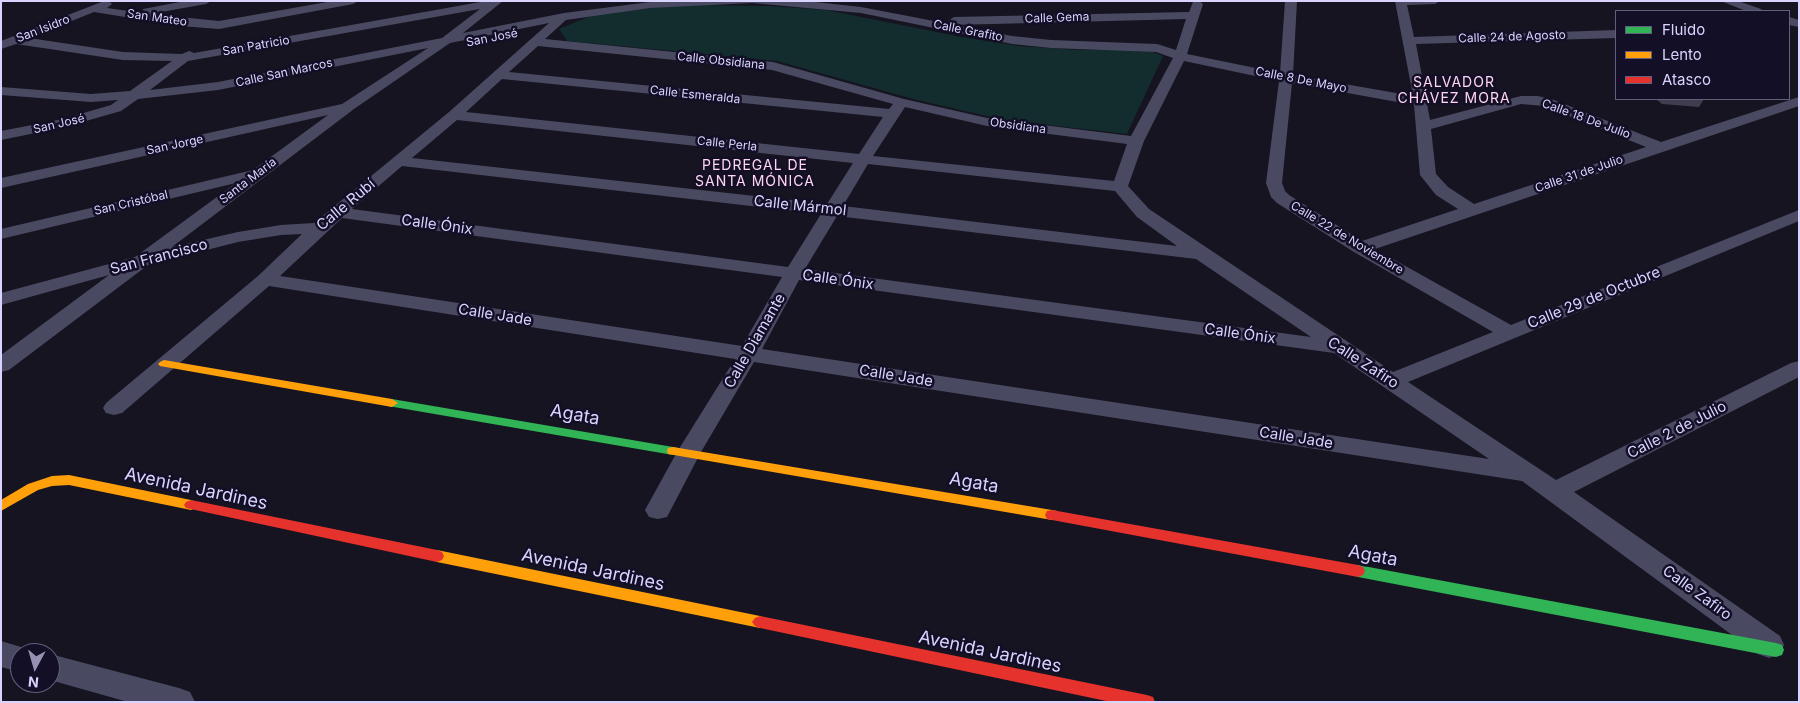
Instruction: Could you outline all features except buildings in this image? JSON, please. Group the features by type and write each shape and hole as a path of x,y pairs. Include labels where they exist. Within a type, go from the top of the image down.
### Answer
{"street":[{"name":"San Isidro","path":"1,45 114,1"},
{"path":"128,14 206,1"},
{"name":"San Mateo","path":"94,9 181,22 219,25 353,1"},
{"name":"Calle San Marcos","path":"1,91 91,98 135,96 218,86 650,6 748,1"},
{"name":"Calle Grafito","path":"756,1 834,7 1012,40 1067,45 1144,46 1157,48 1180,56"},
{"path":"1120,187 1136,141 1180,56 1198,1"},
{"name":"Calle 22 de Noviembre","path":"1291,1 1286,78 1274,183 1277,193 1282,199 1360,248 1509,332"},
{"path":"1435,1 1401,2 1422,102 1428,175 1442,191 1471,210"},
{"path":"1726,1 1754,10"},
{"name":"Santa María","path":"1,365 142,262 349,106 497,2"},
{"name":"San Patricio","path":"16,40 123,56 186,58 497,2"},
{"name":"Calle Rubí","path":"114,408 266,280 319,228 537,42 578,2"},
{"name":"Calle Gema","path":"922,22 1193,15"},
{"path":"116,108 186,58 219,25"},
{"name":"Calle 24 de Agosto","path":"1408,40 1615,34"},
{"name":"Calle Obsidiana","path":"537,42 773,66 896,108"},
{"name":"Calle San Marcos","path":"1,103 61,108 116,108 185,98 438,45"},
{"name":"Calle 8 De Mayo","path":"1180,56 1286,78 1422,102"},
{"name":"Calle Esmeralda","path":"499,75 896,108"},
{"name":"Calle 18 De Julio","path":"1424,126 1521,100 1538,100 1659,146"},
{"name":"Calle 31 de Julio","path":"1360,248 1799,100"},
{"name":"San Jorge","path":"1,183 349,106"},
{"name":"San José","path":"1,136 65,123 116,108"},
{"name":"Obsidiana","path":"896,108 1016,127 1136,141"},
{"name":"Calle Diamante","path":"658,510 689,452 749,353 793,274 863,158 896,108"},
{"name":"Calle Perla","path":"454,114 1120,187"},
{"name":"Calle Mármol","path":"398,161 1201,254"},
{"name":"San Cristóbal","path":"1,234 260,172"},
{"name":"Calle Zafiro","path":"1120,187 1143,213 1201,254 1555,491 1776,650"},
{"name":"Calle Ónix","path":"339,212 1338,347"},
{"name":"Calle 29 de Octubre","path":"1390,381 1799,215"},
{"name":"San Francisco","path":"1,299 142,262 190,247 281,230 319,228"},
{"name":"Calle Jade","path":"266,280 1526,473"},
{"name":"Agata","path":"164,364 1169,535 1776,650"},
{"name":"Calle 2 de Julio","path":"1555,491 1799,368"},
{"name":"Avenida Jardines","path":"1,506 33,487 52,481 69,480 1147,702"},
{"path":"60,670 179,702"}],"green space":[{"path":"681,5 770,6 826,10 962,37 1019,46 1078,50 1147,50 1163,56 1127,134 1004,120 913,99 777,61 567,41 559,29 588,17 621,11"}],"traffic: fast":[{"path":"392,403 673,451"},
{"path":"1358,571 1776,650"}],"traffic: slow":[{"path":"164,364 392,403"},
{"path":"673,451 1052,515"},
{"path":"1,506 33,487 52,481 69,480 191,505"},
{"path":"437,556 760,622"}],"traffic: jam":[{"path":"191,505 437,556"},
{"path":"1052,515 1358,571"},
{"path":"760,622 1147,702"}],"district":[{"name":"SALVADOR CHÁVEZ MORA","path":"1454,92"},
{"name":"PEDREGAL DE SANTA MÓNICA","path":"755,174"}]}
